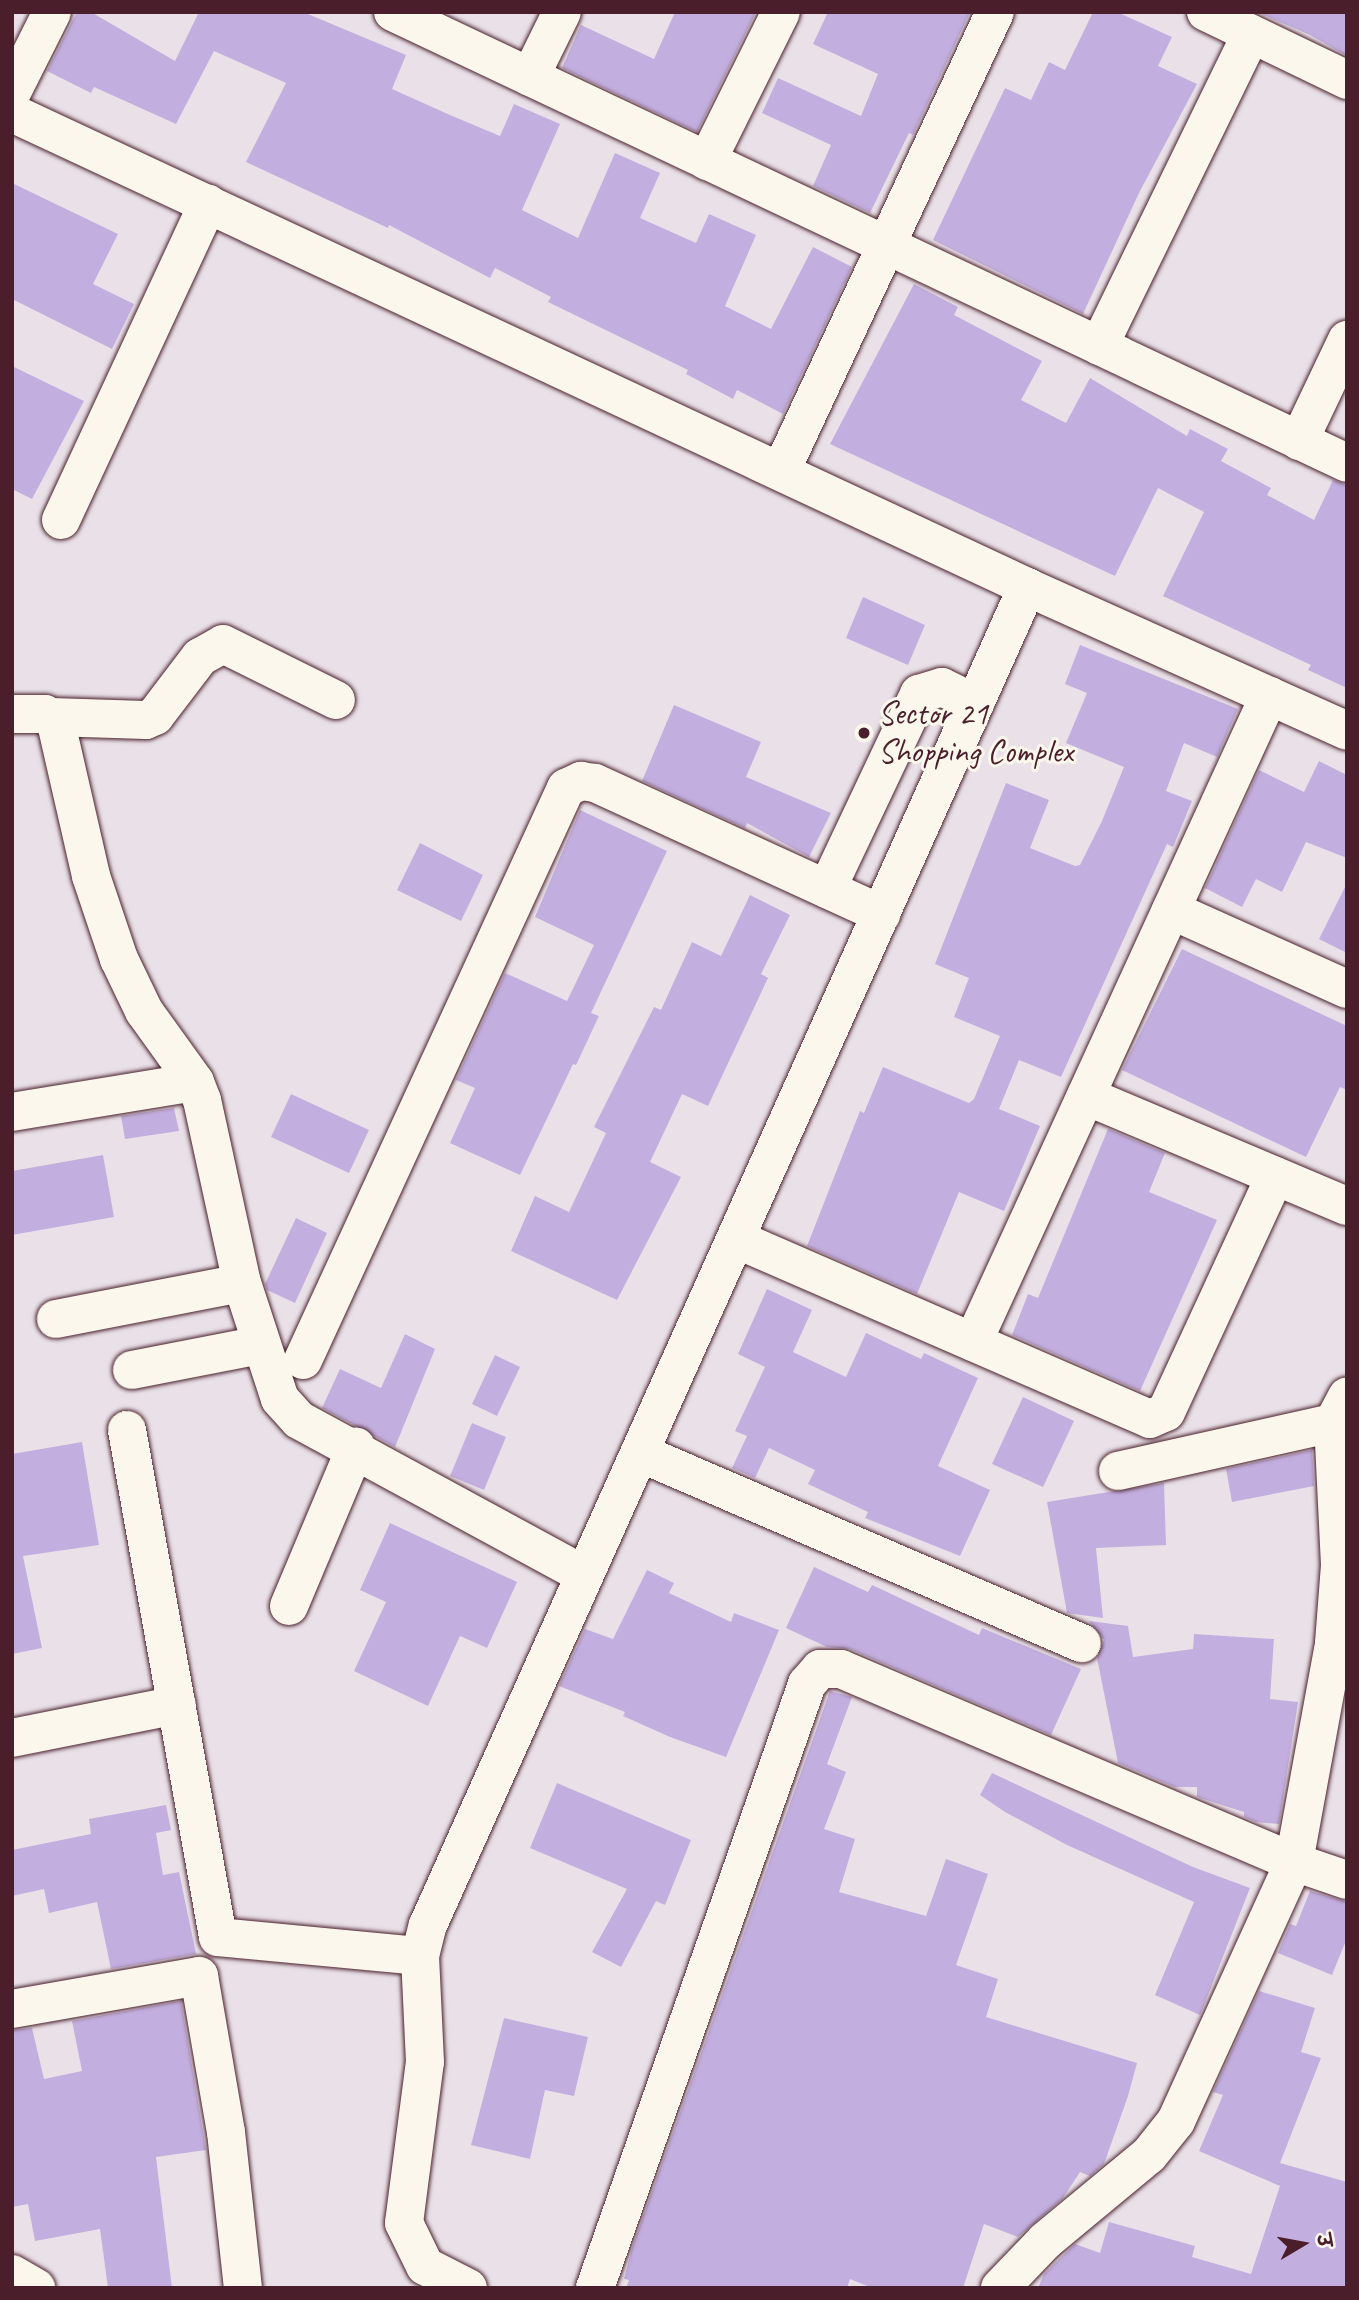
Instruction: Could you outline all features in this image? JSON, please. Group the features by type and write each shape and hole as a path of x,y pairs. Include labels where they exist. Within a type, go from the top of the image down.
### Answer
{"street":[{"path":"12,92 52,12"},
{"path":"393,12 1347,463"},
{"path":"530,77 562,12"},
{"path":"707,161 781,12"},
{"path":"781,471 995,12"},
{"path":"1206,12 1347,80"},
{"path":"1099,346 1251,34"},
{"path":"12,113 1027,587 1347,731"},
{"path":"61,520 208,204"},
{"path":"1299,441 1347,340"},
{"path":"468,2288 425,2266 404,2223 425,2062 420,1956 428,1925 1027,587"},
{"path":"12,715 125,722 155,716 200,657 223,644 336,700"},
{"path":"827,889 919,694 942,687 975,703"},
{"path":"973,1342 1269,696"},
{"path":"51,717 61,736 91,876 119,959 144,1011 195,1082 211,1132 242,1283 275,1389 299,1420 356,1447 585,1575"},
{"path":"303,1360 566,788 581,781 595,783 881,914"},
{"path":"1171,910 1347,989"},
{"path":"12,1112 195,1082"},
{"path":"1086,1096 1347,1206"},
{"path":"1160,1417 1275,1176"},
{"path":"736,1239 1143,1419 1160,1417"},
{"path":"56,1319 242,1283"},
{"path":"132,1370 261,1345"},
{"path":"1000,2288 1045,2241 1149,2155 1176,2121 1294,1862 1334,1643 1340,1565 1340,1410 1180,1457 1118,1471"},
{"path":"1160,1417 1180,1457"},
{"path":"127,1430 218,1937 420,1956"},
{"path":"289,1606 356,1447"},
{"path":"640,1453 1082,1643"},
{"path":"595,2288 807,1684 820,1669 841,1669 1294,1862 1347,1880"},
{"path":"12,1738 177,1705"},
{"path":"12,2009 199,1976 226,2132 243,2288"},
{"path":"12,2274 36,2288"}],"building":[{"path":"77,12 91,12 175,61 199,12 303,12 406,55 392,89 450,115 500,136 514,104 560,124 522,210 578,238 615,153 660,173 640,218 696,243 709,214 756,235 725,306 771,329 813,247 852,267 783,414 737,390 733,399 686,374 688,370 548,302 551,297 495,268 490,278 389,225 388,228 246,162 286,83 214,51 176,124 94,87 91,93 47,71"},
{"path":"675,12 756,12 697,132 562,68 581,25 654,59"},
{"path":"828,12 970,12 913,135 909,133 870,213 813,186 831,145 762,113 778,78 861,116 878,74 813,44"},
{"path":"1093,12 1117,12 1172,37 1158,66 1197,84 1139,193 1083,314 933,240 1005,88 1031,100 1049,62 1065,70"},
{"path":"1257,12 1347,12 1347,56 1310,35"},
{"path":"12,183 118,234 93,284 134,304 112,349 12,299"},
{"path":"914,284 958,307 954,315 1042,361 1021,400 1066,423 1090,378 1187,436 1190,429 1228,449 1221,461 1271,488 1267,495 1314,520 1333,480 1347,485 1347,688 1308,670 1311,665 1163,596 1204,512 1158,488 1115,576 830,444"},
{"path":"12,366 84,401 32,499 12,489"},
{"path":"863,597 925,625 908,665 846,638"},
{"path":"1080,645 1238,709 1217,757 1184,743 1166,791 1192,801 1173,847 1167,844 1061,1077 1019,1060 999,1109 1040,1126 1004,1211 959,1192 917,1294 807,1246 860,1111 864,1113 883,1067 969,1103 974,1099 1000,1036 954,1017 969,978 935,964 1006,783 1049,800 1030,848 1075,866 1080,865 1102,821 1124,767 1066,743 1087,693 1065,684"},
{"path":"674,705 761,742 746,777 831,813 809,857 747,823 745,828 642,781"},
{"path":"1319,761 1347,775 1347,858 1306,842 1282,892 1256,879 1242,907 1205,888 1259,770 1304,792"},
{"path":"580,810 667,851 591,1013 599,1016 520,1175 450,1143 475,1088 456,1080 505,973 567,1001 594,945 535,917"},
{"path":"420,843 483,875 461,921 397,890"},
{"path":"1347,883 1347,953 1319,939"},
{"path":"750,895 790,915 761,974 768,978 708,1106 682,1094 650,1162 681,1177 617,1300 511,1251 535,1196 569,1212 606,1133 594,1127 654,1007 661,1010 692,942 721,956"},
{"path":"1182,949 1347,1026 1347,1090 1340,1087 1306,1157 1122,1070"},
{"path":"291,1094 369,1130 349,1173 271,1137"},
{"path":"174,1108 179,1131 125,1139 121,1116"},
{"path":"1108,1129 1165,1153 1149,1192 1217,1220 1140,1391 1012,1335 1028,1294 1038,1298"},
{"path":"103,1155 114,1217 12,1235 12,1171"},
{"path":"296,1218 327,1233 295,1303 267,1290 265,1284"},
{"path":"767,1289 812,1310 793,1352 846,1377 866,1333 921,1359 924,1353 978,1378 938,1466 990,1490 960,1556 865,1518 868,1512 808,1484 815,1470 769,1448 755,1478 732,1468 747,1436 735,1431 765,1367 738,1354"},
{"path":"405,1334 435,1349 395,1447 322,1408 340,1369 381,1388"},
{"path":"495,1355 520,1367 497,1416 472,1404"},
{"path":"1023,1397 1074,1421 1043,1487 992,1464"},
{"path":"472,1423 506,1437 484,1490 450,1476"},
{"path":"82,1442 99,1545 23,1556 42,1648 12,1654 12,1454"},
{"path":"1312,1450 1314,1486 1232,1502 1226,1469"},
{"path":"1164,1483 1166,1545 1096,1548 1103,1618 1067,1613 1047,1502"},
{"path":"390,1523 517,1582 487,1648 460,1636 428,1706 354,1671 386,1602 360,1590"},
{"path":"814,1567 868,1592 872,1585 979,1635 982,1628 1081,1669 1051,1735 850,1649 827,1647 786,1628"},
{"path":"647,1570 674,1583 669,1593 731,1622 734,1613 779,1630 726,1757 670,1737 623,1716 625,1712 559,1686 585,1629 613,1639"},
{"path":"1089,1621 1128,1626 1133,1657 1193,1649 1194,1634 1274,1639 1270,1699 1298,1702 1279,1824 1256,1822 1244,1817 1244,1812 1197,1797 1197,1787 1174,1787 1118,1763 1097,1658 1104,1640"},
{"path":"830,1691 852,1697 827,1764 846,1772 824,1829 855,1839 839,1892 926,1916 946,1859 988,1874 956,1965 998,1979 986,2017 1137,2063 1128,2096 1104,2164 1090,2176 1080,2172 1063,2198 1018,2237 984,2224 963,2288 872,2288 850,2279 847,2288 626,2288 629,2280 624,2279 632,2248"},
{"path":"992,1773 1193,1867 1250,1888 1200,2015 1155,1995 1194,1902 1067,1845 1005,1812 980,1795"},
{"path":"557,1783 691,1840 665,1905 656,1901 621,1967 592,1952 627,1889 530,1848"},
{"path":"166,1805 171,1830 156,1833 163,1875 179,1872 196,1954 111,1969 97,1902 49,1913 44,1889 12,1896 12,1850 91,1834 89,1819"},
{"path":"1310,1891 1347,1902 1347,1938 1332,1975 1278,1953 1290,1924 1296,1926"},
{"path":"1259,1991 1315,2008 1301,2052 1321,2058 1280,2163 1347,2182 1347,2288 1038,2288 1044,2274 1075,2244 1100,2253 1109,2222 1195,2246 1192,2257 1251,2274 1280,2186 1199,2151 1223,2095 1213,2092"},
{"path":"181,2001 206,2150 156,2157 172,2288 108,2288 100,2229 35,2241 28,2204 12,2207 12,2030 32,2028 44,2079 82,2071 72,2021"},
{"path":"504,2018 588,2037 574,2096 545,2090 530,2159 471,2145"}],"place":[{"name":"Sector 21 Shopping Complex","path":"864,733"}]}
